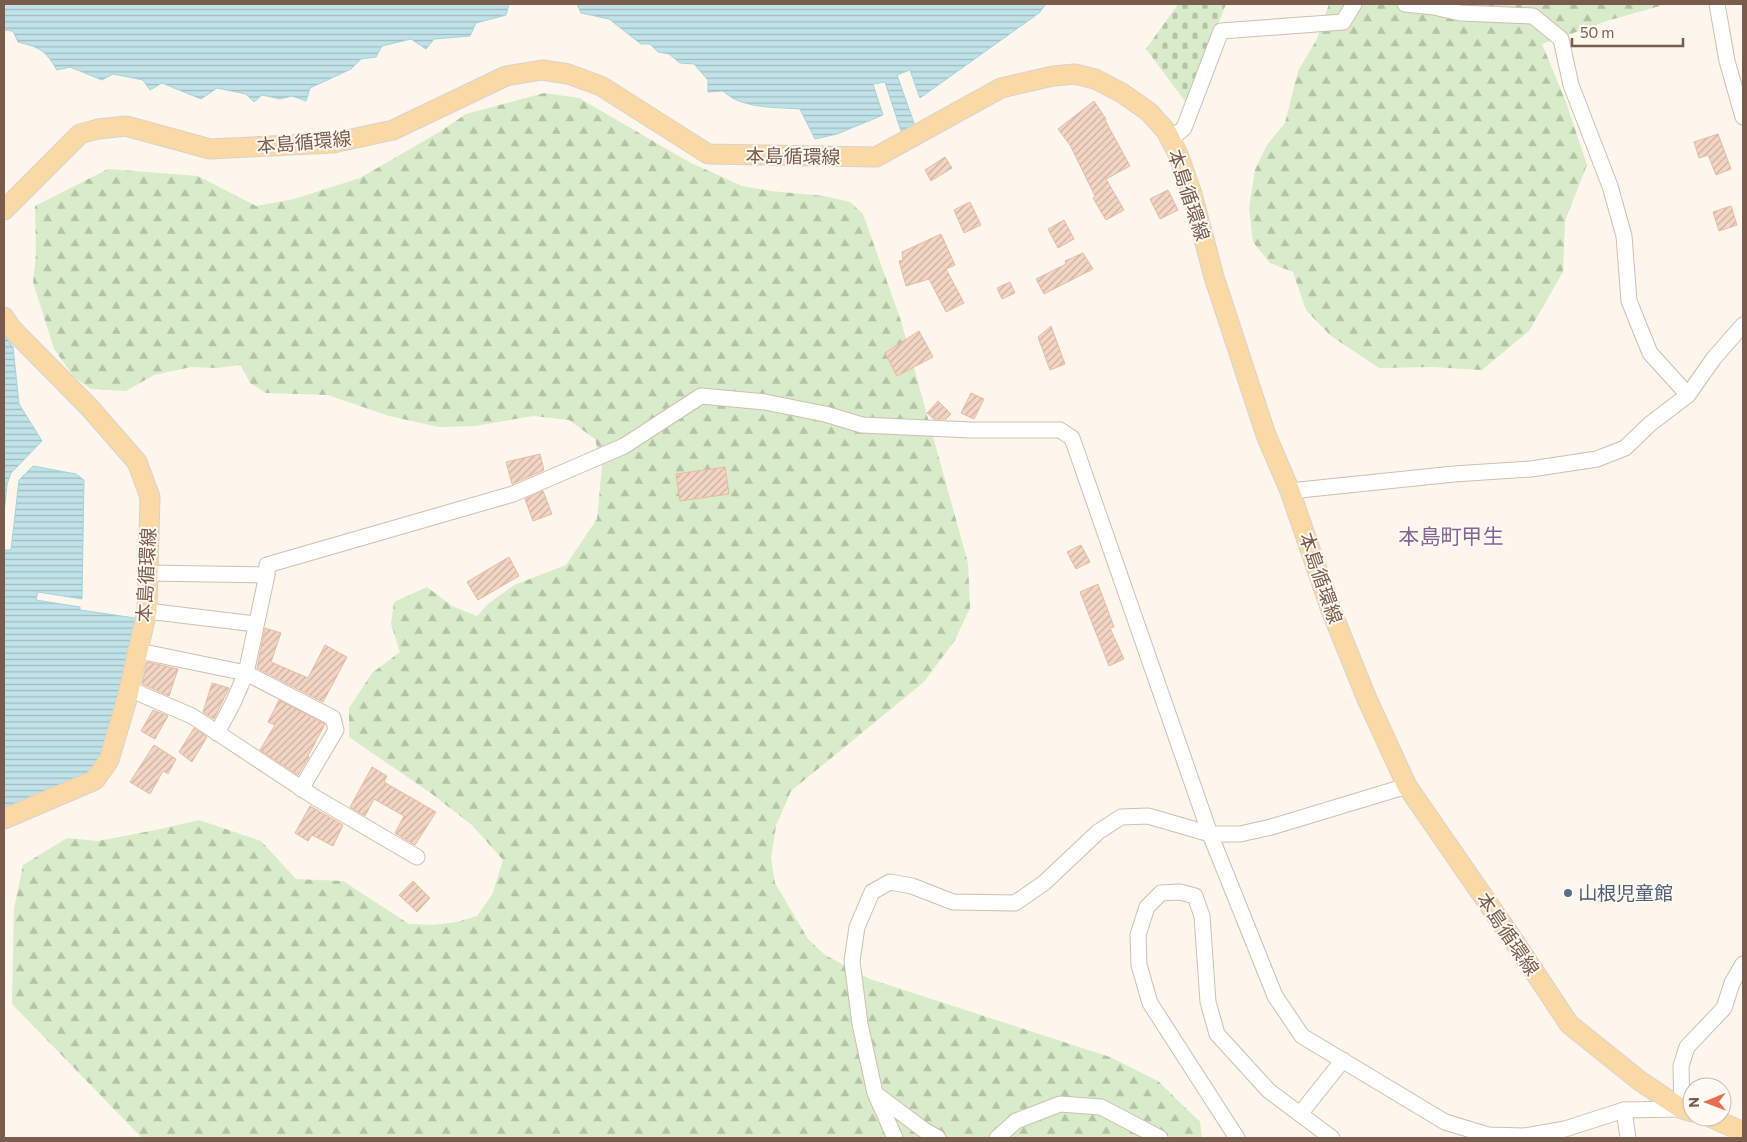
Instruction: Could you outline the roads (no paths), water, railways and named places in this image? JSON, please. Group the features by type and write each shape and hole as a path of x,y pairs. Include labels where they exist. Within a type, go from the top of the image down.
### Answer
{"main road":[{"name":"本島循環線","path":"4,210 80,134 98,129 126,126 210,148 333,143 394,130 506,76 542,70 568,74 601,86 708,154 876,157 1001,88 1053,76 1075,74 1095,79 1122,92 1149,112 1166,131 1178,154 1192,194 1214,278 1266,435 1290,491 1331,610 1367,699 1407,786 1569,1024 1640,1081 1682,1107"},
{"name":"本島循環線","path":"4,317 12,330 89,407 137,462 150,497 147,611 139,651 109,760 95,780 4,819"}],"street":[{"path":"1171,139 1184,128 1221,31 1343,22 1354,4"},
{"path":"1405,4 1434,6 1460,13 1533,16 1562,39 1571,85 1610,186 1624,236 1629,301 1650,353 1688,395"},
{"path":"1718,4 1727,61 1743,117"},
{"path":"1290,491 1454,474 1531,469 1597,459 1625,448 1650,424 1688,395 1714,358 1743,325"},
{"path":"217,733 246,673 267,576 267,565 513,494 624,446 702,396 765,402 825,414 862,425 920,426 970,430 1060,430 1072,438 1210,834 1275,996 1302,1036 1445,1122 1488,1135 1524,1137 1565,1129 1624,1110 1682,1110"},
{"path":"147,573 267,576"},
{"path":"147,611 256,624"},
{"path":"139,651 246,673 333,718 336,730 301,789"},
{"path":"129,689 192,716 301,789 417,857"},
{"path":"895,1138 875,1093 860,1024 852,961 857,927 872,892 890,882 912,886 953,902 1015,903 1044,883 1098,832 1121,817 1148,816 1210,834 1240,834 1271,827 1407,786"},
{"path":"1237,1138 1150,1003 1139,965 1138,935 1147,907 1160,893 1180,892 1195,896 1202,916 1208,1002 1217,1034 1269,1091 1332,1138"},
{"path":"1682,1077 1681,1066 1687,1047 1724,1008 1732,983 1743,964"},
{"path":"1300,1114 1343,1060"},
{"path":"875,1093 924,1130 938,1138"},
{"path":"997,1138 1016,1121 1060,1104 1100,1107 1160,1138"},
{"path":"1624,1110 1628,1138"}],"water":[{"path":"4,4 509,4 506,15 476,23 470,36 434,39 426,49 411,39 382,46 376,57 361,59 351,69 310,88 306,101 292,96 280,99 262,95 254,102 246,94 217,88 201,99 162,83 150,90 143,80 113,74 102,80 70,67 57,70 42,51 18,42 13,31 4,30"},
{"path":"577,4 1046,4 1039,13 920,98 910,70 897,75 915,126 901,131 885,82 873,84 883,115 837,134 815,139 800,109 759,106 740,101 723,91 708,92 708,80 694,64 680,63 669,54 658,52 650,44 641,44 609,19 581,13"},
{"path":"4,335 13,347 19,404 42,441 11,473 7,484 4,513"},
{"path":"33,466 76,474 84,480 82,599 38,592 36,600 80,607 80,610 135,618 103,772 4,814 4,550 11,550 19,480"}],"place":[{"name":"山根児童館","path":"1568,893"}],"district":[{"name":"本島町甲生","path":"1451,537"}]}
